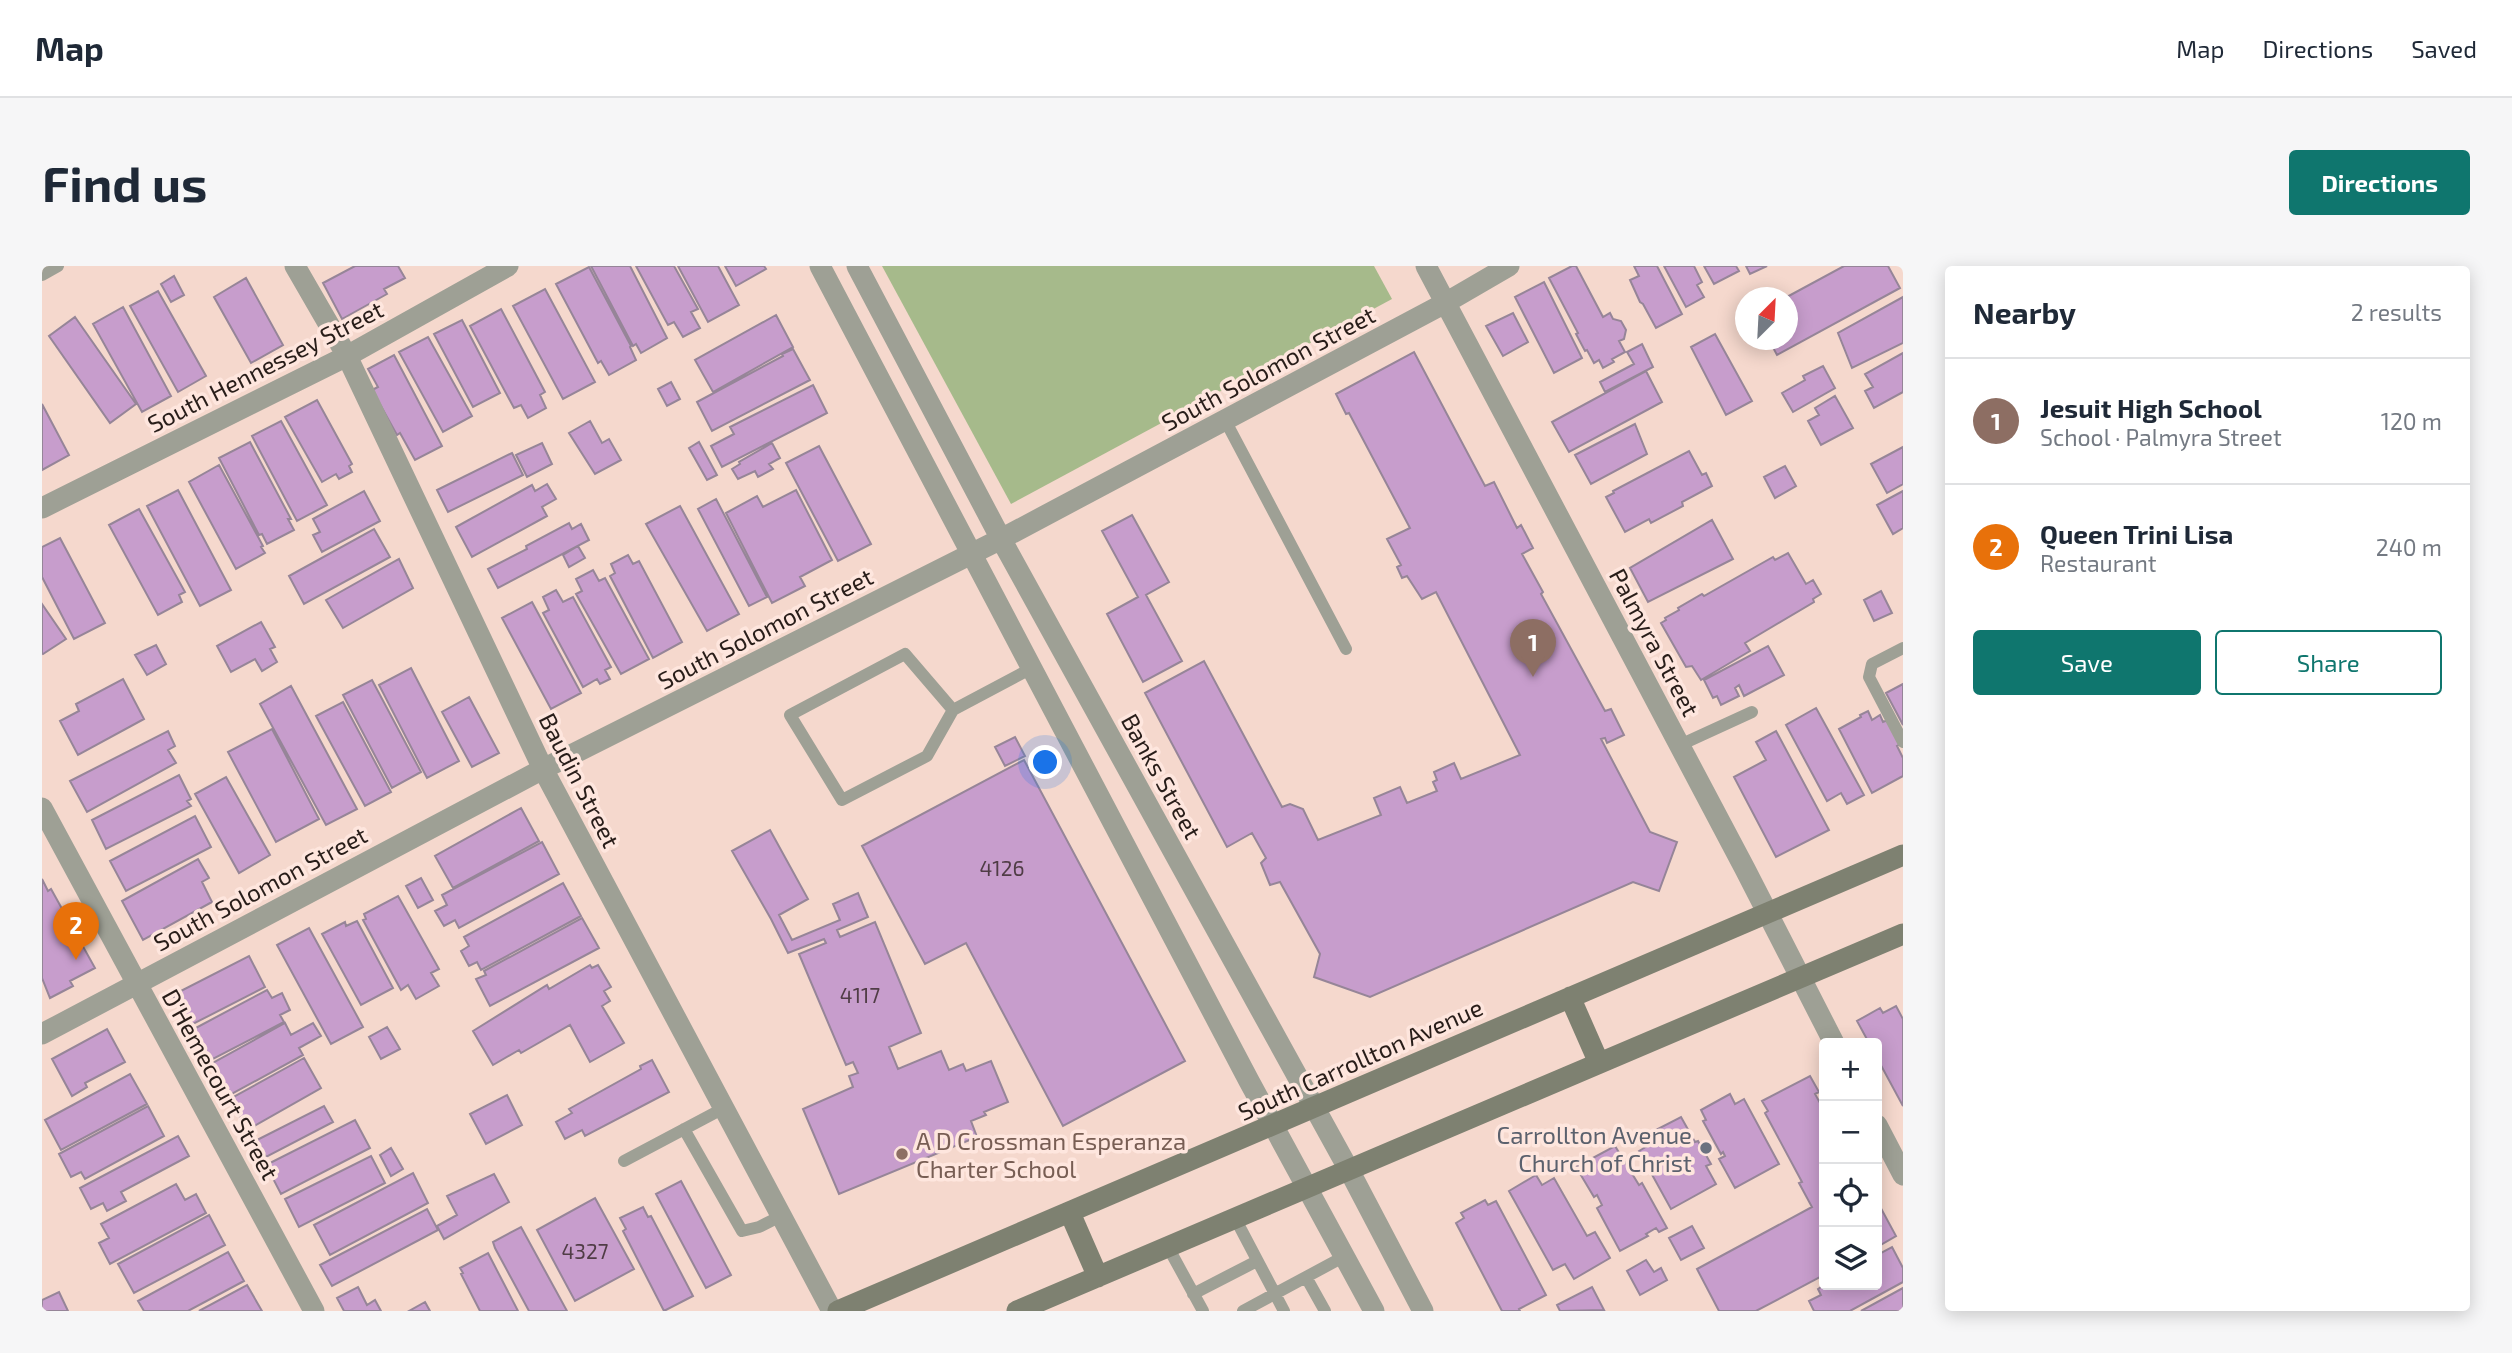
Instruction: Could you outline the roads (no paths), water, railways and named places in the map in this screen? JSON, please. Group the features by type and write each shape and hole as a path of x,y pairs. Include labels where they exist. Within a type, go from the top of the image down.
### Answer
{"main road":[{"name":"South Carrollton Avenue","path":"838,1311 1903,855"},
{"path":"1017,1311 1903,934"},
{"path":"1570,997 1599,1063"},
{"path":"1070,1213 1098,1277"}],"street":[{"name":"Baudin Street","path":"295,266 347,356 543,769 832,1311"},
{"name":"South Hennessey Street","path":"42,508 347,356 508,266"},
{"path":"820,266 1273,1126 1345,1256 1368,1309"},
{"name":"Banks Street","path":"857,266 1423,1311"},
{"name":"Palmyra Street","path":"1426,266 1768,912 1831,1038"},
{"name":"South Solomon Street","path":"42,1034 543,769 1002,538 1447,302 1509,266"},
{"name":"D'Hemecourt Street","path":"42,808 314,1311"},
{"path":"1882,1135 1903,1175"}],"lane":[{"path":"42,275 58,266"},
{"path":"1225,420 1346,649"},
{"path":"1903,648 1871,664 1868,677 1903,742"},
{"path":"953,710 905,654 790,715 842,800 927,756 953,710 1032,668"},
{"path":"1680,746 1752,712"},
{"path":"624,1161 724,1108"},
{"path":"684,1129 742,1231 759,1227 781,1216"},
{"path":"1235,1218 1284,1311"},
{"path":"1168,1247 1203,1311"},
{"path":"1243,1311 1345,1256"},
{"path":"1193,1294 1257,1261"},
{"path":"1306,1277 1325,1311"}],"place":[{"name":"Jesuit High School","path":"1533,677"},
{"name":"Queen Trini Lisa","path":"76,960"},
{"name":"Carrollton Avenue Church of Christ","path":"1706,1148"},
{"name":"A D Crossman Esperanza Charter School","path":"902,1154"}]}
